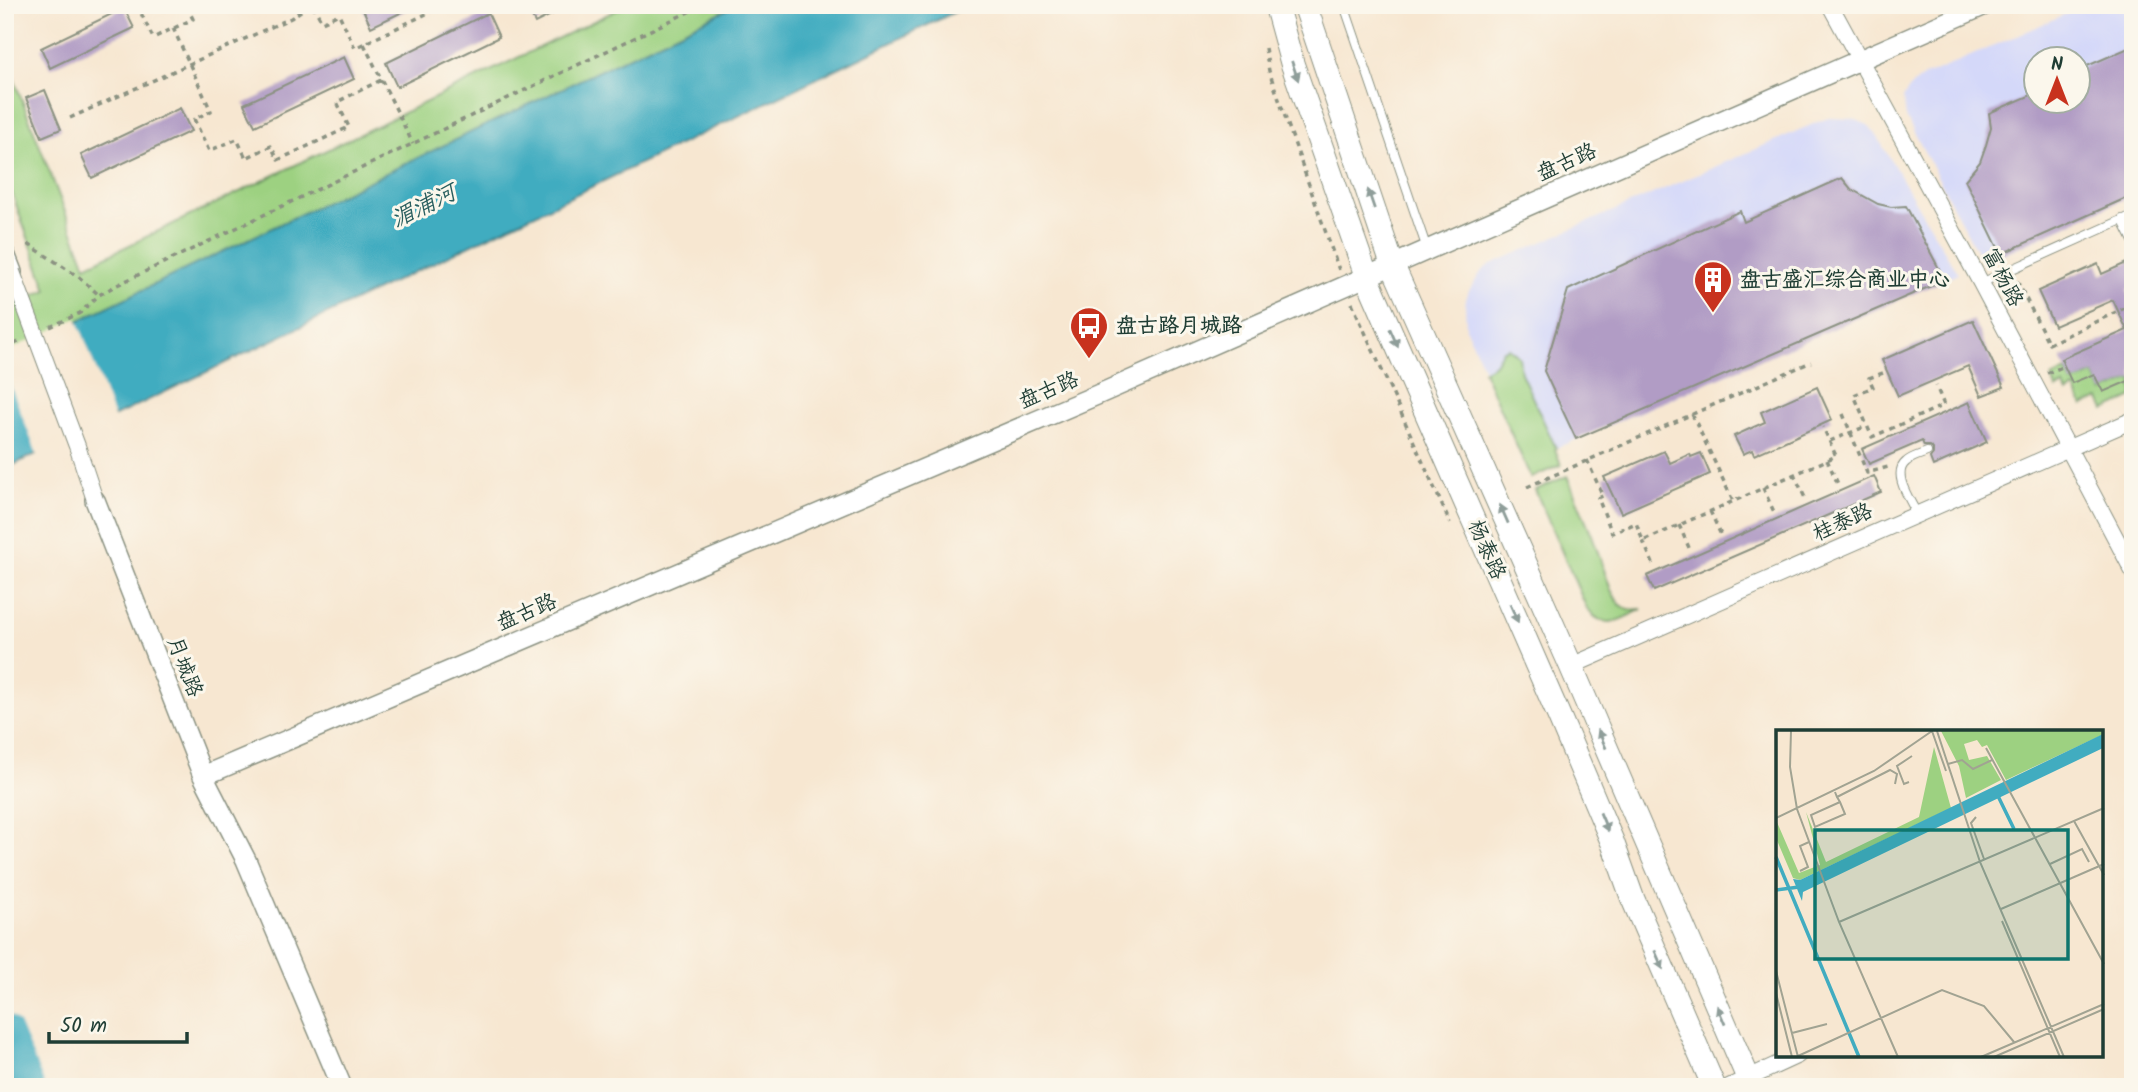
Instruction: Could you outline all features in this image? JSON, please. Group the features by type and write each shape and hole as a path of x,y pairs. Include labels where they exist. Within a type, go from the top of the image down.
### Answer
{"main road":[{"name":"杨泰路","path":"1276,5 1292,63 1366,275 1575,754 1612,841 1632,897 1714,1087"},
{"name":"杨泰路","path":"1305,5 1392,264 1571,666 1743,1084"}],"street":[{"name":"富杨路","path":"1830,5 2133,571"},
{"name":"盘古路","path":"203,776 1097,395 1985,5"},
{"name":"月城路","path":"8,263 95,499 203,776 246,860 342,1087"},
{"name":"桂泰路","path":"1571,666 2133,420"},
{"path":"1743,1084 1794,1057"}],"lane":[{"path":"1344,5 1427,249"},
{"path":"1981,283 2133,215"},
{"path":"2122,219 2133,242"},
{"path":"1917,514 1900,480 1900,473 1907,461 1927,452"}],"path":[{"path":"138,5 153,38 193,19 186,5"},
{"path":"70,118 291,18 311,5 322,22 339,14 355,48 445,5"},
{"path":"43,331 80,313 99,295 703,5"},
{"path":"173,29 211,111 194,119 209,151 237,139 246,158 271,146 278,160 349,127 337,102 382,80"},
{"path":"364,44 413,144"},
{"path":"28,244 79,277 99,295"},
{"path":"2011,269 2049,344 2133,304"},
{"path":"5,348 30,337"},
{"path":"1527,487 1811,362"},
{"path":"2045,374 2062,367"},
{"path":"1883,373 1870,378 1873,387 1854,396 1872,437 1944,405 1936,386"},
{"path":"1692,414 1733,501"},
{"path":"1843,414 1867,473 1872,471"},
{"path":"1830,442 1867,426"},
{"path":"1643,541 1836,456 1823,427"},
{"path":"1587,460 1603,496 1598,498 1612,533 1636,523 1654,566"},
{"path":"1827,460 1838,484"},
{"path":"1794,474 1806,500"},
{"path":"1763,488 1775,514"},
{"path":"1710,511 1721,536"},
{"path":"1678,525 1690,550"}],"shaded area":[{"name":"盘古盛汇综合商业中心","path":"2086,5 2133,5 2133,195 1983,263 1906,117 1903,98 1913,84 1923,77"},
{"name":"盘古盛汇综合商业中心","path":"1829,118 1854,119 1868,125 1875,133 1958,274 1524,462 1466,328 1465,302 1481,272 1489,265"}],"green space":[{"path":"627,5 736,5 5,357 5,307 47,290 5,174 5,56 86,266"},
{"path":"1509,348 1519,357 1521,373 1556,448 1561,465 1531,478 1483,371 1495,364 1503,350"},
{"path":"2066,371 2072,383 2094,374 2103,392 2133,379 2133,397 2105,410 2100,399 2083,406 2075,389 2067,393 2064,386 2056,389 2052,378"},
{"path":"1567,476 1611,590 1619,604 1629,610 1642,609 1620,620 1600,620 1587,609 1535,490"}],"water":[{"name":"湄浦河","path":"736,5 969,5 5,469 5,356"}],"pier":[{"path":"77,318 115,420 38,457 5,371 5,352"}],"building":[{"path":"361,5 417,5 371,27"},
{"path":"526,5 571,5 535,23"},
{"path":"124,8 134,28 50,68 41,48"},
{"path":"488,13 499,37 397,87 386,63"},
{"name":"盘古盛汇综合商业中心","path":"2133,46 2133,195 2001,254 1965,180 1980,162 1991,127 1989,113 2022,99 2022,116 2092,116 2092,64"},
{"path":"344,57 354,79 255,126 244,104"},
{"path":"45,90 61,129 42,137 26,98"},
{"path":"180,108 191,131 92,178 81,155"},
{"name":"盘古盛汇综合商业中心","path":"1842,178 1851,189 1878,204 1906,206 1945,280 1576,439 1544,371 1568,290 1740,211 1744,222"},
{"path":"2133,260 2133,287 2127,289 2133,303 2133,379 2103,392 2094,374 2072,383 2061,359 2127,330 2113,300 2054,326 2038,291 2098,264 2102,274"},
{"path":"1973,320 2004,387 1981,396 1968,366 1898,396 1882,360"},
{"path":"1817,387 1832,420 1754,455 1752,450 1743,454 1734,436 1765,422 1761,412"},
{"path":"1969,402 1987,442 1933,466 1930,458 1933,449 1924,446 1922,441 1869,464 1862,449"},
{"path":"1664,451 1670,463 1690,454 1691,457 1701,453 1710,474 1621,513 1604,477"},
{"path":"1874,476 1881,492 1654,591 1647,576"}],"waterway":[{"path":"5,1032 28,1087"}],"place":[{"name":"盘古盛汇综合商业中心","path":"1713,314"},
{"name":"盘古路月城路","path":"1089,360"}]}
